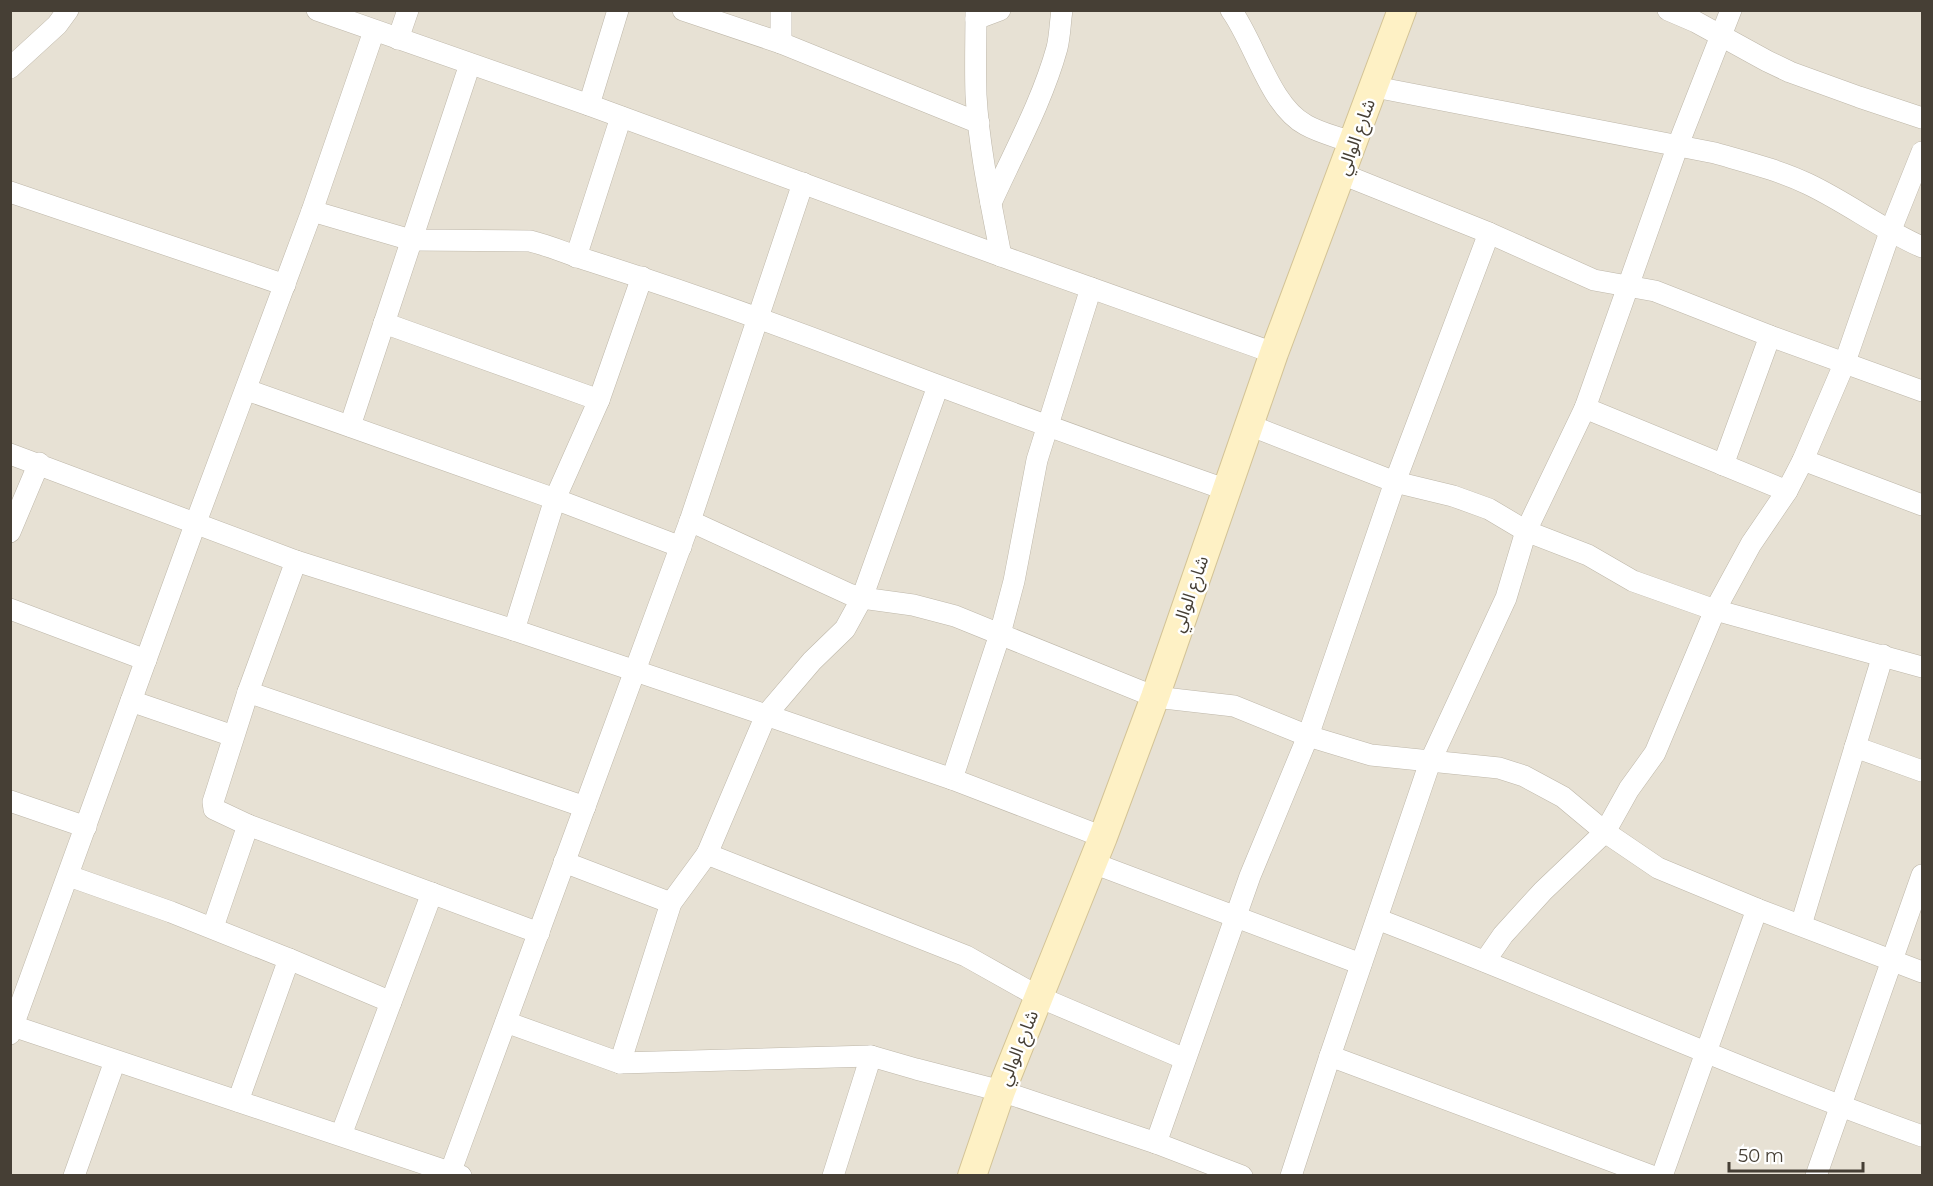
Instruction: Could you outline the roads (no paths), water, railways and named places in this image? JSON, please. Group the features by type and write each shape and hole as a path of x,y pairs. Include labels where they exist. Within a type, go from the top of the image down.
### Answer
{"main road":[{"name":"شارع الوالي","path":"972,1176 1001,1091 1098,850 1155,697 1274,353 1402,10"}],"street":[{"path":"10,68 57,25 68,10"},
{"path":"318,10 589,105 1274,353"},
{"path":"398,39 408,10"},
{"path":"589,105 618,10"},
{"path":"683,10 781,43 978,123"},
{"path":"781,10 781,43"},
{"path":"1000,10 976,15 975,61 978,123 1001,256"},
{"path":"991,203 1058,46 1062,10"},
{"path":"1231,10 1278,98 1290,113 1305,125 1353,143"},
{"path":"1668,10 1790,72 1923,118"},
{"path":"1291,1176 1430,762 1506,598 1526,531 1585,408 1677,145 1731,10"},
{"path":"374,31 312,211 12,1028 115,1060 453,1174 564,862 681,547 803,183"},
{"path":"350,426 470,64"},
{"path":"1374,87 1677,145 1743,161 1808,184 1890,232 1923,247"},
{"path":"576,257 621,117"},
{"path":"1485,961 1503,935 1543,891 1605,832 1629,789 1655,753 1715,610 1751,544 1786,491 1803,460 1845,362 1890,232 1923,152"},
{"path":"1342,174 1489,233 1594,280 1667,295 1770,336 1923,391"},
{"path":"10,192 285,285"},
{"path":"312,211 411,240 530,241 758,317 938,386 1227,490"},
{"path":"1156,1143 1235,917 1308,736 1395,482 1489,233"},
{"path":"514,630 555,499 599,400 642,278"},
{"path":"952,779 1000,634 1014,581 1037,460 1091,288"},
{"path":"384,323 599,400"},
{"path":"1723,465 1770,336"},
{"path":"620,1063 671,903 707,854 766,715 812,661 845,629 862,598 938,386"},
{"path":"247,390 555,499 681,547"},
{"path":"1585,408 1786,491"},
{"path":"1249,425 1395,482 1454,496 1489,509 1526,531 1588,555 1633,581 1715,610 1923,666"},
{"path":"10,454 296,561 514,630 952,779 1235,917 1361,964"},
{"path":"1803,460 1923,505"},
{"path":"10,532 39,463"},
{"path":"690,521 833,588 862,598 913,605 946,613 1155,697 1234,706 1308,736 1371,755 1499,768 1524,776 1563,797 1605,832 1658,868 1757,909 1923,972"},
{"path":"296,561 233,736 213,802 214,808 248,825 539,933"},
{"path":"10,609 146,660"},
{"path":"1801,925 1883,655"},
{"path":"248,692 585,807"},
{"path":"131,701 233,736"},
{"path":"1855,747 1923,771"},
{"path":"10,801 86,827"},
{"path":"213,927 248,825"},
{"path":"707,854 966,956 1039,996 1185,1059"},
{"path":"564,862 671,903"},
{"path":"1816,1176 1923,875"},
{"path":"69,876 213,927 391,1002"},
{"path":"341,1136 432,893"},
{"path":"1662,1176 1757,909"},
{"path":"1377,919 1841,1107 1923,1136"},
{"path":"238,1101 289,959"},
{"path":"506,1022 620,1063 871,1056 1001,1091 1156,1143 1242,1176"},
{"path":"833,1176 871,1056"},
{"path":"1330,1056 1652,1176"},
{"path":"74,1176 115,1060"}]}
